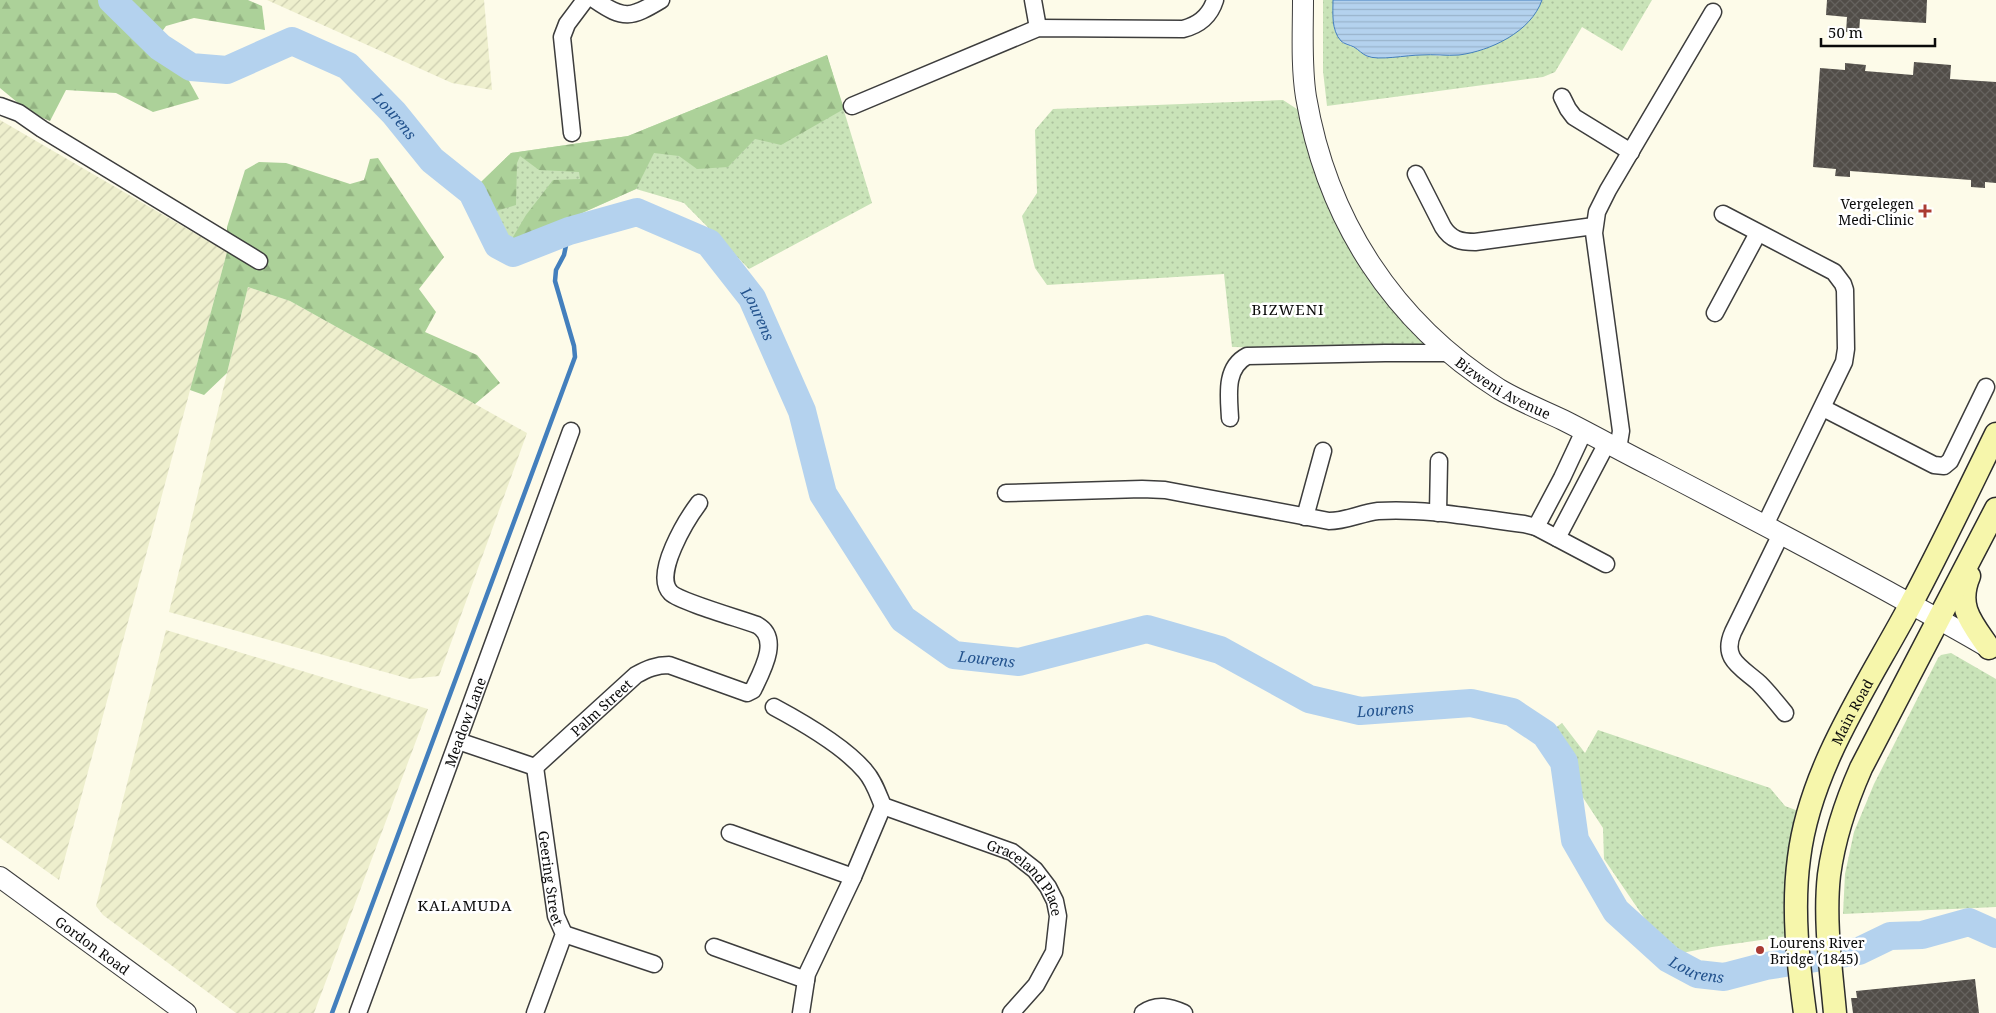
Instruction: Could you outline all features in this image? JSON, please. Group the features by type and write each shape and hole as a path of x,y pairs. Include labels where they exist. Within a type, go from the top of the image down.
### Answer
{"main road":[{"name":"Main Road","path":"1805,1013 1796,915 1799,858 1810,807 1820,779 1849,716 1911,604 1996,434"},
{"path":"1835,1013 1828,909 1829,875 1846,802 1861,768 1996,509"},
{"path":"1980,541 1964,588 1964,605 1971,624 1992,650"}],"street":[{"path":"572,133 562,37 567,24 585,0"},
{"path":"595,0 616,12 632,15 643,11 661,0"},
{"path":"1033,0 1038,28"},
{"path":"852,106 1038,28 1183,29 1202,21 1211,10 1214,0"},
{"name":"Bizweni Avenue","path":"1304,0 1306,94 1314,132 1334,199 1361,251 1386,287 1407,312 1450,354 1501,390 1773,529 1939,618 1992,650"},
{"path":"1557,538 1621,431 1594,226 1600,205 1713,12"},
{"path":"1562,97 1574,118 1631,152"},
{"path":"0,106 19,114 42,130 259,261"},
{"path":"1416,174 1443,227 1447,233 1458,240 1475,242 1594,226"},
{"path":"1722,214 1834,272 1845,290 1846,356 1842,369 1782,489 1773,529 1728,647 1733,660 1759,683 1785,713"},
{"path":"1715,313 1758,233"},
{"path":"1230,418 1229,386 1231,376 1240,360 1247,356 1386,353 1450,354"},
{"path":"1823,408 1939,466 1944,466 1950,461 1986,387"},
{"name":"Meadow Lane","path":"358,1013 571,431"},
{"path":"1536,527 1584,431"},
{"path":"1304,517 1322,450"},
{"path":"1438,513 1439,461"},
{"path":"1006,493 1165,490 1304,517 1340,521 1378,512 1438,513 1536,527 1606,564"},
{"name":"Palm Street","path":"535,767 636,675 648,668 659,665 674,666 750,692 755,687 769,649 770,640 765,630 757,625 676,597 666,586 665,576 677,539 700,503"},
{"path":"774,707 794,718 859,764 873,783 883,806 853,877 807,974 801,1013"},
{"path":"458,740 535,767"},
{"name":"Geering Street","path":"535,767 556,916 564,934 535,1013"},
{"name":"Graceland Place","path":"883,806 1012,852 1035,870 1048,887 1055,901 1058,916 1054,952 1036,985 1011,1013"},
{"path":"730,833 853,877"},
{"name":"Gordon Road","path":"0,877 186,1013"},
{"path":"564,934 654,964"},
{"path":"714,947 806,980"},
{"path":"1143,1013 1154,1007 1161,1006 1184,1013"}],"green space":[{"path":"0,0 248,0 262,6 265,30 194,18 166,26 147,52 183,70 199,99 153,112 116,93 66,90 50,121 29,112 0,88"},
{"path":"267,0 484,0 492,90 452,83"},
{"path":"1323,0 1333,0 1334,29 1341,42 1357,49 1368,57 1380,58 1425,54 1440,56 1511,36 1530,19 1542,0 1652,0 1622,51 1582,27 1555,72 1543,77 1327,106 1323,71"},
{"path":"827,55 872,203 749,269 684,203 636,189 528,237 510,242 490,213 480,183 511,153 628,136"},
{"path":"827,55 844,109 781,145 755,139 728,167 697,169 679,156 654,153 636,189 528,237 510,242 526,215 553,180 580,179 579,172 539,170 520,156 517,163 516,205 490,213 480,183 511,153 628,136"},
{"path":"1283,100 1300,111 1320,186 1338,229 1372,282 1426,346 1423,350 1232,347 1224,274 1047,285 1035,268 1022,216 1037,193 1035,130 1053,109"},
{"path":"0,120 227,252 59,880 0,838"},
{"path":"378,158 444,257 419,289 436,312 425,332 477,355 500,383 475,404 290,301 248,287 227,373 204,395 190,390 227,252 227,227 245,170 259,162 286,163 350,184 364,180 370,159"},
{"path":"248,287 290,301 527,433 439,676 410,679 169,612"},
{"path":"166,630 428,709 314,1013 236,1013 103,915 96,906"},
{"path":"1951,653 1996,679 1996,907 1843,914 1845,874 1854,832 1874,784 1938,658 1941,655"},
{"path":"1562,723 1585,753 1598,730 1770,788 1785,806 1801,812 1788,936 1677,954 1660,941 1604,859 1603,828 1580,793 1569,761 1548,733"}],"water":[{"path":"1333,0 1542,0 1529,22 1508,38 1484,49 1459,55 1378,58 1367,56 1341,41 1334,27"}],"building":[{"path":"1827,0 1927,0 1926,23 1860,19 1859,33 1846,32 1847,17 1826,15"},
{"path":"1914,62 1951,65 1950,79 1996,82 1996,183 1985,182 1985,188 1971,187 1971,180 1850,171 1850,177 1835,176 1836,169 1813,167 1820,68 1845,70 1845,63 1866,65 1865,71 1913,75"},
{"path":"1975,979 1979,1013 1853,1013 1851,998 1857,998 1856,991"}],"waterway":[{"name":"Lourens","path":"112,0 160,47 191,67 227,70 292,41 348,66 394,113 432,160 472,192 498,245 513,253 569,231 637,212 709,243 752,298 802,411 823,494 903,619 954,655 1019,662 1147,629 1220,650 1309,699 1360,711 1471,703 1512,712 1545,734 1564,762 1575,840 1616,911 1669,959 1697,974 1724,977 1766,966 1859,951 1890,936 1922,935 1969,922 1996,934"},
{"path":"332,1013 575,357 574,346 555,281 556,270 564,255 569,231"}],"place":[{"name":"Vergelegen Medi-Clinic","path":"1925,211"},
{"name":"Lourens River Bridge (1845)","path":"1760,950"}],"district":[{"name":"BIZWENI","path":"1288,309"},
{"name":"KALAMUDA","path":"465,905"}]}
